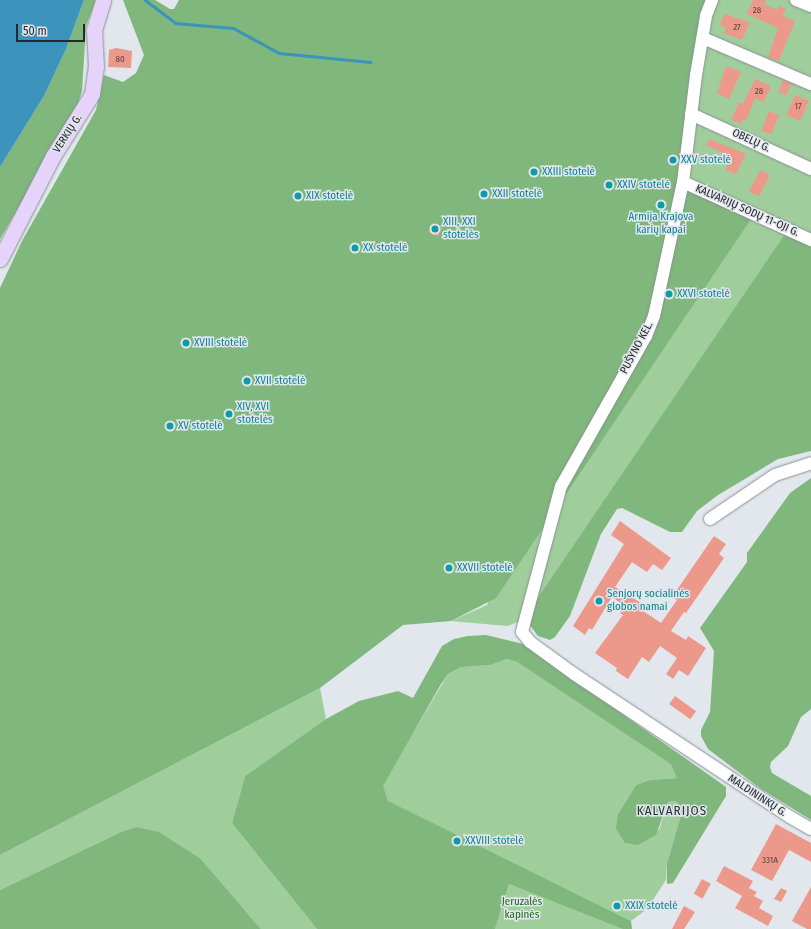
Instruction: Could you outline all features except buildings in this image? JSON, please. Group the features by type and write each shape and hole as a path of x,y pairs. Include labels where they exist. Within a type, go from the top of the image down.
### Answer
{"main road":[{"name":"VERKIŲ G.","path":"0,259 53,156 92,94 96,67 94,30 103,0"}],"street":[{"name":"PUŠYNO KEL.","path":"522,632 561,486 646,336 654,316 683,182 691,114 703,38 712,0"},
{"path":"796,0 811,6"},
{"path":"703,38 811,84"},
{"name":"OBELŲ G.","path":"691,114 811,168"},
{"name":"KALVARIJŲ SODŲ 11-OJI G.","path":"683,182 811,240"},
{"path":"710,519 775,475 811,464"},
{"name":"MALDININKŲ G.","path":"522,632 530,642 574,674 704,761 811,829"}],"green space":[{"path":"84,0 96,0 86,26 82,91 77,107 0,239 0,167 44,96 66,49"},
{"path":"123,0 155,0 170,9 174,9 179,0 707,0 680,186 751,219 496,598 451,621 403,625 320,688 0,855 0,288 22,241 96,110 104,75 123,82 136,73 144,55"},
{"path":"707,0 811,0 811,246 539,597 531,608 529,618 507,626 451,621 487,605 680,187"},
{"path":"785,234 811,246 811,451 778,459 718,495 697,511 682,532 670,532 622,508 617,509 601,534 570,616 555,637 550,640 538,636 529,624 531,608"},
{"path":"811,478 811,709 801,717 788,746 771,762 770,767 772,773 811,796 811,820 761,789 708,749 701,736 701,730 710,712 714,651 700,628 747,562 747,553 790,493"},
{"path":"486,635 523,644 726,787 726,796 673,883 667,884 667,864 681,815 680,805 675,801 668,802 656,835 638,845 625,843 616,829 618,814 636,785 650,780 677,778 671,764 517,662 507,659 491,665 461,667 448,674 441,684 383,786 388,801 631,921 632,929 623,929 509,884 495,929 317,929 232,823 245,776 326,719 359,701 398,691 413,698 442,646 454,639 468,636"},
{"path":"507,659 517,662 671,763 676,770 677,778 650,780 636,785 618,814 659,830 668,802 675,801 680,805 681,815 667,864 666,880 647,909 631,921 388,801 382,786 448,674 461,667 491,665"},
{"path":"320,688 326,719 245,776 232,823 317,929 261,929 201,859 136,827 121,832 0,890 0,855"},
{"path":"136,827 159,832 201,859 261,929 0,929 0,890 121,832"},
{"name":"Jeruzalės kapinės","path":"509,884 623,928 623,929 495,929"}],"water":[{"path":"0,0 84,0 66,49 44,96 0,167"}],"waterway":[{"path":"145,0 175,23 233,28 279,53 371,62"}],"place":[{"name":"XXV stotelė","path":"673,160"},
{"name":"XXIII stotelė","path":"534,172"},
{"name":"XXIV stotelė","path":"609,185"},
{"name":"XXII stotelė","path":"484,194"},
{"name":"XIX stotelė","path":"298,196"},
{"name":"Armija Krajova karių kapai","path":"661,205"},
{"name":"XIII, XXI stotelės","path":"435,229"},
{"name":"XX stotelė","path":"355,248"},
{"name":"XXVI stotelė","path":"669,294"},
{"name":"XVIII stotelė","path":"186,343"},
{"name":"XVII stotelė","path":"247,381"},
{"name":"XIV, XVI stotelės","path":"229,414"},
{"name":"XV stotelė","path":"170,426"},
{"name":"XXVII stotelė","path":"449,568"},
{"name":"Senjorų socialinės globos namai","path":"599,601"},
{"name":"XXVIII stotelė","path":"457,841"},
{"name":"XXIX stotelė","path":"617,906"}],"district":[{"name":"KALVARIJOS","path":"672,811"}]}
